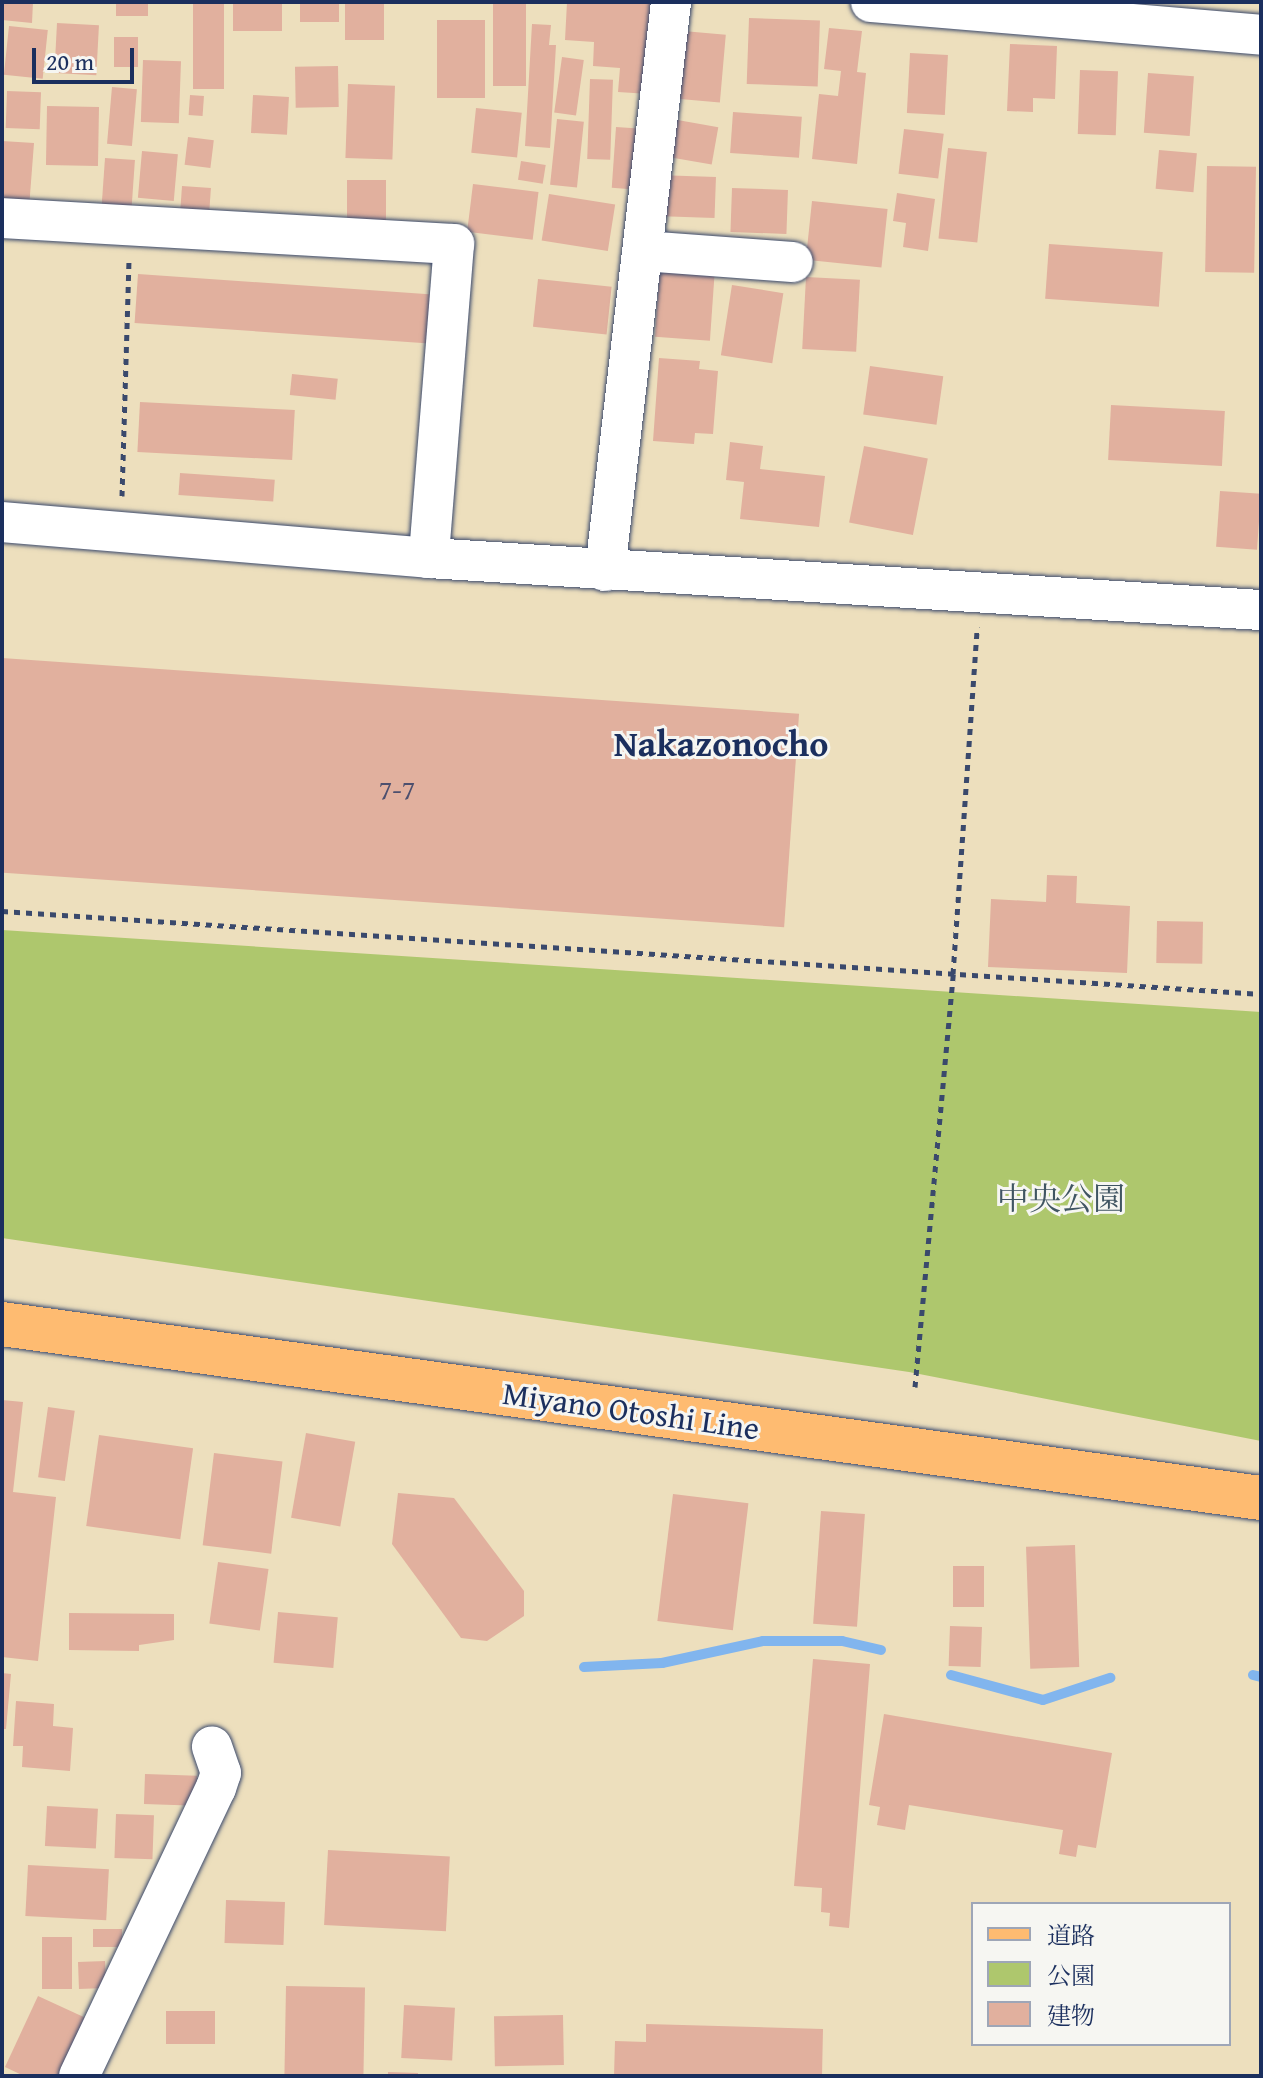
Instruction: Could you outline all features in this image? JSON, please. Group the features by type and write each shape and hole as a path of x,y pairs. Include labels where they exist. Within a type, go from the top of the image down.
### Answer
{"main road":[{"name":"Miyano Otoshi Line","path":"2,1324 1261,1498"}],"street":[{"path":"605,571 671,2"},
{"path":"871,2 1240,24"},
{"path":"2,218 454,244 429,558"},
{"path":"643,251 793,262"},
{"path":"2,522 605,571 1261,610"},
{"path":"79,2076 216,1788 221,1773 212,1747"}],"path":[{"path":"121,532 130,225"},
{"path":"915,1387 953,974 978,618"},
{"path":"2,911 1261,994"}],"green space":[{"name":"中央公園","path":"2,930 1261,1012 1261,1441 909,1372 2,1238"}],"building":[{"path":"3,2 33,2 32,23 2,20"},
{"path":"116,2 148,2 148,16 116,16"},
{"path":"193,2 224,2 224,89 193,89"},
{"path":"233,2 282,2 282,31 233,31"},
{"path":"300,2 339,2 339,22 300,22"},
{"path":"345,2 384,2 384,40 345,40"},
{"path":"493,2 526,2 526,86 493,86"},
{"path":"567,2 653,3 649,94 618,92 620,68 593,66 594,42 565,40"},
{"path":"749,18 820,20 818,86 747,84"},
{"path":"437,20 485,20 485,98 437,98"},
{"path":"57,23 99,25 96,75 54,73"},
{"path":"532,24 551,25 549,45 556,45 550,148 525,146"},
{"path":"9,26 48,30 43,79 4,75"},
{"path":"829,28 862,31 857,72 866,73 857,164 812,159 819,94 838,96 841,71 824,69"},
{"path":"672,30 726,35 720,102 666,98"},
{"path":"114,37 138,37 138,67 114,67"},
{"path":"1010,44 1057,46 1055,99 1033,98 1033,112 1007,111"},
{"path":"910,53 948,55 945,115 907,113"},
{"path":"562,57 584,60 576,116 554,112"},
{"path":"143,60 181,61 179,123 141,122"},
{"path":"338,66 339,107 296,108 295,67"},
{"path":"1080,70 1118,71 1116,135 1078,134"},
{"path":"1148,73 1194,76 1190,136 1144,133"},
{"path":"590,79 613,80 610,160 587,159"},
{"path":"348,84 395,86 392,160 345,158"},
{"path":"112,87 137,89 132,146 107,144"},
{"path":"7,91 41,92 40,129 6,128"},
{"path":"190,95 204,96 203,116 189,115"},
{"path":"253,95 289,97 287,135 251,133"},
{"path":"47,106 99,107 98,166 46,165"},
{"path":"476,108 522,113 517,158 471,153"},
{"path":"733,112 802,117 799,158 730,153"},
{"path":"557,119 584,122 577,187 550,185"},
{"path":"672,119 718,127 712,165 665,156"},
{"path":"616,127 642,129 638,190 612,188"},
{"path":"904,129 944,134 938,179 899,174"},
{"path":"188,137 214,140 210,168 185,165"},
{"path":"2,141 34,143 29,208 2,206"},
{"path":"948,148 987,152 977,243 938,239"},
{"path":"1159,150 1197,153 1193,192 1156,189"},
{"path":"142,151 178,154 174,201 138,198"},
{"path":"105,158 135,160 131,220 101,218"},
{"path":"521,161 546,165 543,184 518,180"},
{"path":"1207,166 1256,167 1254,273 1205,272"},
{"path":"657,175 716,177 715,218 656,216"},
{"path":"347,180 386,180 386,227 347,227"},
{"path":"473,184 539,192 533,240 467,232"},
{"path":"182,186 211,188 208,223 180,221"},
{"path":"732,188 788,190 786,234 730,232"},
{"path":"897,193 935,199 928,251 903,247 906,223 893,221"},
{"path":"549,194 615,204 608,251 542,240"},
{"path":"812,201 888,209 881,268 806,260"},
{"path":"1049,244 1163,252 1159,307 1045,299"},
{"path":"660,266 715,270 710,341 655,337"},
{"path":"138,274 443,295 440,344 135,323"},
{"path":"806,277 860,280 856,352 802,349"},
{"path":"538,279 612,287 607,334 533,327"},
{"path":"732,285 783,293 772,363 721,355"},
{"path":"659,358 700,361 699,369 718,371 713,434 695,433 694,444 653,441"},
{"path":"870,366 943,376 936,425 863,415"},
{"path":"292,374 338,379 336,400 290,395"},
{"path":"140,402 295,410 292,460 137,452"},
{"path":"1111,405 1225,411 1222,466 1108,460"},
{"path":"730,442 763,446 760,469 825,476 819,527 740,519 744,482 726,480"},
{"path":"864,446 928,458 913,535 849,523"},
{"path":"180,473 275,480 273,502 178,495"},
{"path":"1220,491 1261,494 1257,550 1216,547"},
{"path":"2,658 799,714 784,927 2,873"},
{"path":"1047,875 1077,876 1076,903 1130,906 1127,973 988,967 991,899 1046,902"},
{"path":"1157,921 1203,922 1202,964 1156,963"},
{"path":"2,1400 23,1402 13,1492 56,1497 38,1661 2,1657"},
{"path":"48,1407 75,1411 65,1481 38,1477"},
{"path":"306,1433 355,1442 340,1526 291,1518"},
{"path":"99,1435 193,1448 180,1539 86,1526"},
{"path":"214,1453 282,1461 271,1554 203,1545"},
{"path":"398,1493 454,1498 524,1591 524,1616 487,1641 461,1638 392,1544"},
{"path":"673,1494 748,1503 733,1630 657,1621"},
{"path":"821,1511 865,1514 857,1627 813,1624"},
{"path":"1075,1545 1079,1667 1030,1669 1026,1547"},
{"path":"218,1562 269,1569 260,1630 209,1623"},
{"path":"953,1566 984,1566 984,1607 953,1607"},
{"path":"278,1612 338,1617 333,1668 274,1663"},
{"path":"69,1613 174,1614 174,1640 139,1645 139,1651 69,1650"},
{"path":"950,1626 982,1627 981,1667 949,1666"},
{"path":"813,1659 870,1664 849,1928 829,1926 830,1913 821,1912 822,1888 794,1886"},
{"path":"2,1673 11,1674 6,1729 2,1729"},
{"path":"16,1701 54,1704 53,1726 73,1728 70,1771 22,1767 23,1746 13,1746"},
{"path":"884,1714 1112,1753 1096,1848 1078,1845 1076,1857 1059,1854 1063,1830 909,1805 905,1830 877,1825 880,1807 869,1805"},
{"path":"145,1774 197,1776 196,1806 144,1804"},
{"path":"47,1806 98,1809 96,1849 45,1846"},
{"path":"116,1814 154,1815 152,1859 114,1858"},
{"path":"328,1850 450,1856 446,1931 324,1925"},
{"path":"28,1865 109,1869 106,1920 25,1916"},
{"path":"226,1900 285,1902 283,1945 224,1943"},
{"path":"93,1929 122,1929 122,1947 93,1947"},
{"path":"42,1937 72,1937 72,1989 42,1989"},
{"path":"105,1961 106,1988 79,1989 78,1962"},
{"path":"286,1986 365,1987 363,2076 284,2076"},
{"path":"38,1996 88,2019 62,2076 24,2076 5,2067"},
{"path":"404,2005 455,2008 452,2061 401,2058"},
{"path":"166,2011 215,2011 215,2044 166,2044"},
{"path":"563,2015 564,2065 495,2066 494,2016"},
{"path":"646,2024 823,2029 822,2076 614,2076 615,2041 646,2042"},
{"path":"388,2072 418,2073 418,2076 388,2076"}],"waterway":[{"path":"584,1667 662,1663 763,1641 842,1641 881,1650"},
{"path":"951,1675 1043,1700 1110,1678"},
{"path":"1253,1675 1261,1677"}],"district":[{"name":"Nakazonocho","path":"721,743"}]}
